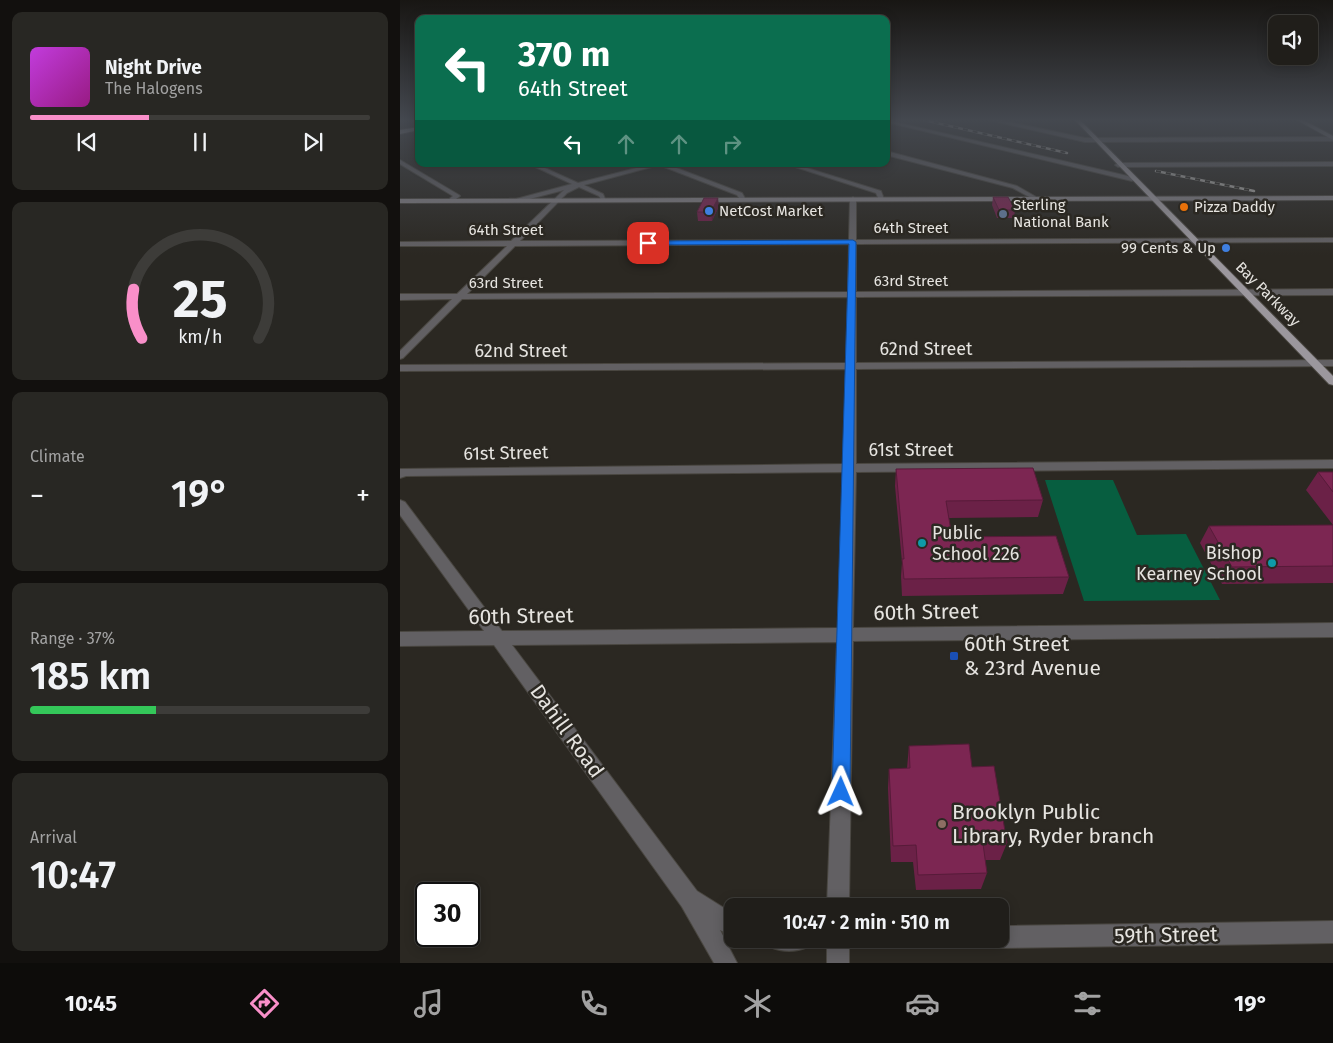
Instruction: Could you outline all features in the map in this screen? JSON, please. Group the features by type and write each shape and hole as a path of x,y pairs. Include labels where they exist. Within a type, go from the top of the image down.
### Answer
{"main road":[{"name":"Bay Parkway","path":"1118,165 1333,382"},
{"path":"400,201 1333,198"}],"street":[{"path":"405,165 457,196 450,201"},
{"path":"931,165 1014,187 1035,198"},
{"path":"1072,165 1132,179"},
{"path":"1118,165 1131,165"},
{"path":"539,167 601,195 604,200"},
{"path":"518,200 648,167"},
{"path":"667,167 740,194 744,200"},
{"path":"798,167 879,192 881,199"},
{"path":"400,356 556,200 565,192 579,185"},
{"path":"838,898 849,468 853,199"},
{"name":"64th Street","path":"400,244 1333,240"},
{"name":"63rd Street","path":"400,297 1333,292"},
{"name":"62nd Street","path":"400,368 1333,363"},
{"name":"61st Street","path":"400,474 405,472 1333,464"},
{"name":"Dahill Road","path":"400,505 690,899 726,963"},
{"name":"60th Street","path":"400,639 1333,630"},
{"path":"690,899 724,920"},
{"name":"59th Street","path":"1009,937 1333,932"},
{"path":"838,948 838,963"}],"green space":[{"path":"1045,480 1113,480 1137,535 1186,534 1220,600 1084,601"}],"building":[{"path":"993,197 1008,197 1015,210 999,210"},
{"path":"704,198 718,198 711,212 697,212"},
{"name":"Public School 226","path":"1033,468 1043,500 946,501 952,537 1056,536 1069,577 904,579 896,469"},
{"path":"1318,472 1333,472 1333,492"},
{"path":"1333,525 1333,566 1232,567 1209,526"},
{"name":"Brooklyn Public Library, Ryder branch","path":"969,744 972,767 994,766 1007,843 983,844 987,873 918,875 916,845 893,846 889,769 910,768 909,746"}],"railway":[{"path":"1156,171 1254,191"}],"place":[{"name":"Pizza Daddy","path":"1184,207"},
{"name":"NetCost Market","path":"709,211"},
{"name":"Sterling National Bank","path":"1003,214"},
{"name":"99 Cents & Up","path":"1226,248"},
{"name":"Public School 226","path":"922,543"},
{"name":"Bishop Kearney School","path":"1272,563"},
{"name":"60th Street & 23rd Avenue","path":"954,656"},
{"name":"Brooklyn Public Library, Ryder branch","path":"942,824"}],"route":[{"path":"648,243 853,242 850,451 841,792"}]}
